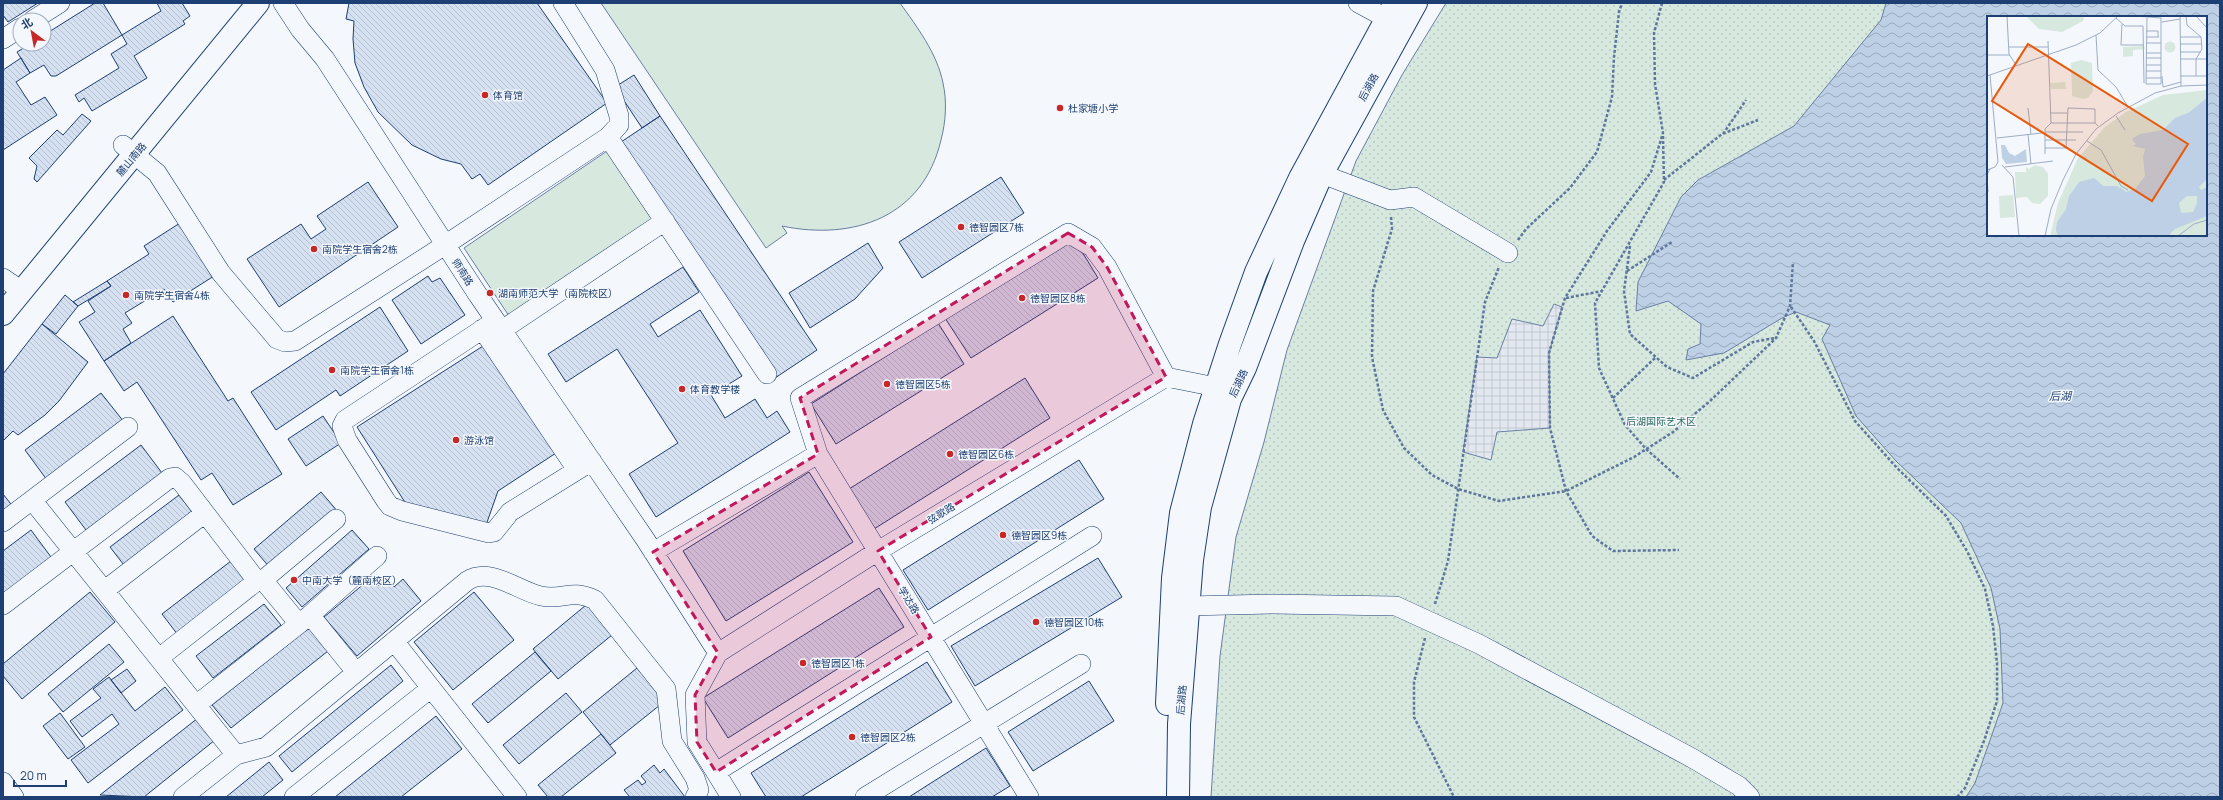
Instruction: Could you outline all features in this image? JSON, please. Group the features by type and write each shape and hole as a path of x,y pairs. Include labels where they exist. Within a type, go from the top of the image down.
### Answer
{"main road":[{"name":"麓山南路","path":"129,150 240,3"},
{"name":"麓山南路","path":"3,314 9,285 258,3"},
{"name":"后湖路","path":"1178,797 1179,724 1192,560 1200,507 1230,400 1245,368 1293,241 1322,174 1398,11"},
{"name":"后湖路","path":"1164,797 1174,564 1181,513 1204,424 1256,272 1323,132 1398,11"}],"street":[{"path":"46,12 60,3"},
{"name":"师南路","path":"283,3 300,30 325,59 445,245 493,327 585,466 649,545 718,653"},
{"path":"129,150 157,173 221,273 277,339 285,342 295,341 445,245 608,137 619,125 619,116 605,70 563,3"},
{"path":"1358,3 1398,11"},
{"path":"3,39 12,33"},
{"path":"608,137 767,374"},
{"path":"1322,174 1390,200 1414,197 1508,253"},
{"path":"585,466 510,512 494,532 489,534 402,511 390,506 347,440 342,426 345,420 665,221"},
{"name":"学达路","path":"1029,797 818,454 800,398 1068,233 1092,247 1108,267 1166,377"},
{"path":"1166,377 1216,387"},
{"name":"弦歌路","path":"718,653 878,551 1166,377"},
{"path":"3,522 128,427"},
{"path":"649,545 818,454"},
{"path":"3,605 170,478 175,477 182,483 260,581 304,620 356,672"},
{"path":"32,500 236,755"},
{"path":"105,590 205,513"},
{"path":"159,658 260,581 336,519"},
{"path":"716,772 1092,536"},
{"path":"196,705 304,620 377,556"},
{"path":"183,797 236,755 266,747 475,576 485,575 542,596 583,594 595,600 666,689 672,741 695,778 699,790 695,797"},
{"path":"1188,606 1273,604 1396,606 1479,644 1692,758 1739,786 1750,797"},
{"path":"394,641 517,797"},
{"path":"718,653 695,695 698,742 731,797"},
{"path":"865,797 1080,664"},
{"path":"294,797 431,688"},
{"path":"3,782 14,797"}],"path":[{"path":"1454,797 1414,717 1414,682 1448,561 1484,302 1500,265 1526,229 1570,188 1597,152 1612,97 1614,58 1619,12 1622,3"},
{"path":"1662,3 1654,32 1655,84 1663,133 1664,180"},
{"path":"1680,479 1646,449 1626,425 1599,368 1595,303 1630,245 1664,180 1722,134 1746,100"},
{"path":"1722,134 1758,120"},
{"path":"1663,133 1651,172 1607,231 1565,298 1548,353 1550,428 1566,491 1592,536 1614,550 1679,550"},
{"path":"1390,200 1392,229 1375,285 1373,306 1372,357 1383,410 1404,448 1432,475 1458,489 1499,501 1566,491 1646,449 1673,432 1709,402 1776,338 1790,306 1793,262"},
{"path":"1627,271 1672,242"},
{"path":"1630,245 1624,291 1630,334 1667,367 1693,378 1753,342 1776,338"},
{"path":"1565,298 1602,292"},
{"path":"1790,306 1814,341 1855,421 1897,468 1946,516 1967,551 1985,589 1994,634 1997,662 1997,701 1984,742 1964,788 1957,797"},
{"path":"1613,398 1656,357"}],"highlighted area":[{"path":"1068,233 1092,247 1107,267 1166,377 878,551 931,637 716,772 697,742 695,695 718,653 653,552 818,454 800,398"}],"green space":[{"path":"601,3 900,3 931,51 943,83 945,104 944,126 932,166 919,188 902,205 882,218 859,226 835,230 809,230 782,226 787,233 766,248"},
{"name":"后湖国际艺术区","path":"1446,3 2220,3 2220,797 1211,797 1220,656 1236,537 1264,442 1287,350 1356,161 1402,75"},
{"path":"610,149 656,217 509,316 464,248"}],"shaded area":[{"path":"1554,304 1562,307 1549,353 1550,428 1497,432 1491,460 1463,452 1477,357 1497,358 1512,319 1543,326"}],"water":[{"name":"后湖","path":"1886,3 2220,3 2220,797 1966,797 1975,783 2003,703 2000,629 1991,588 1961,523 1896,461 1856,416 1822,339 1830,325 1796,312 1782,318 1724,353 1686,360 1688,349 1700,344 1701,324 1668,301 1636,311 1638,282 1681,197 1698,180 1794,126 1881,20"}],"building":[{"path":"3,3 38,3 24,12 12,12 12,19 8,22 3,15"},
{"path":"95,3 103,3 122,35 56,76 51,76 44,65 30,73 17,52 52,52 52,30"},
{"path":"157,3 182,3 190,16 183,21 185,24 134,56 147,78 92,111 84,98 79,102 75,95 119,68 111,54 127,44 122,35 161,11"},
{"name":"体育馆","path":"349,3 537,3 607,103 488,185 480,174 472,179 461,164 441,159 412,145 378,112 364,87 355,63 353,39 354,21 346,19"},
{"path":"21,58 30,73 16,82 31,105 45,97 57,115 3,150 3,70"},
{"path":"634,75 660,116 642,128 615,87"},
{"path":"82,114 91,121 37,182 34,179 37,166 29,158 57,130 63,135"},
{"path":"660,116 817,350 775,378 618,144"},
{"name":"徳智园区7栋","path":"1001,177 1024,213 922,278 899,242"},
{"name":"南院学生宿舍2栋","path":"368,182 398,227 279,307 247,259 301,224 311,239 326,229 317,216"},
{"name":"南院学生宿舍4栋","path":"180,223 214,276 173,302 164,289 125,313 132,323 123,329 131,343 104,361 79,322 95,312 88,301 111,286 107,281 149,254 144,246"},
{"name":"徳智园区8栋","path":"1073,237 1098,278 971,358 945,318"},
{"path":"868,243 883,268 855,299 810,328 789,293"},
{"name":"体育教学楼","path":"683,267 699,292 650,324 658,337 700,310 742,376 711,395 725,418 755,399 767,418 777,411 790,432 656,517 629,474 678,443 617,349 566,382 548,354"},
{"path":"428,276 432,282 440,278 465,315 421,344 392,300"},
{"path":"107,281 111,286 78,306 73,302"},
{"path":"65,295 78,306 56,334 42,324"},
{"name":"南院学生宿舍1栋","path":"380,307 408,351 340,396 336,390 276,430 251,392"},
{"path":"173,316 228,401 233,398 282,474 233,505 212,473 201,480 137,382 124,391 104,361"},
{"name":"徳智园区5栋","path":"938,323 964,364 836,444 811,404"},
{"path":"42,324 88,362 59,401 45,415 18,435 13,431 3,441 3,374"},
{"name":"游泳馆","path":"483,346 556,453 498,491 485,528 408,507 357,427"},
{"name":"徳智园区6栋","path":"1025,378 1050,418 874,529 849,489"},
{"path":"101,393 124,422 47,480 25,450"},
{"path":"323,416 341,443 306,466 288,439"},
{"path":"141,445 162,473 86,530 65,502"},
{"name":"德智园区9栋","path":"1079,460 1104,499 928,610 903,570"},
{"path":"809,472 853,542 726,621 683,551"},
{"path":"321,492 339,513 271,569 254,549"},
{"path":"3,494 14,508 3,516"},
{"path":"179,495 195,516 127,569 110,547"},
{"path":"31,530 51,557 3,594 3,551"},
{"path":"352,530 369,549 302,607 286,588"},
{"name":"德智园区10栋","path":"1098,558 1122,597 975,686 951,646"},
{"path":"231,561 247,582 178,635 162,614"},
{"path":"371,578 378,586 387,578 394,587 403,579 421,601 357,656 324,617"},
{"name":"徳智园区1栋","path":"879,588 904,627 728,738 703,698"},
{"path":"90,592 115,622 22,699 3,676 3,664"},
{"path":"474,592 514,640 453,690 414,642"},
{"path":"264,604 281,625 213,678 196,656"},
{"path":"586,605 590,609 594,606 612,635 558,679 533,649"},
{"path":"309,628 328,651 231,728 212,705"},
{"path":"109,644 124,662 63,712 48,694"},
{"path":"535,652 551,671 488,723 472,704"},
{"name":"徳智园区2栋","path":"927,662 952,702 801,797 766,797 751,773"},
{"path":"391,665 403,681 292,772 279,756"},
{"path":"637,668 665,701 610,745 583,712"},
{"path":"127,669 136,681 121,693 111,680"},
{"path":"109,677 135,711 165,687 183,710 88,783 71,760 119,724 112,714 82,737 70,721 101,698 93,689"},
{"path":"1089,681 1114,721 1033,771 1008,732"},
{"path":"566,693 582,712 519,764 503,745"},
{"path":"60,713 85,747 68,759 43,726"},
{"path":"436,716 462,749 401,797 335,797"},
{"path":"198,718 215,740 144,797 100,795"},
{"path":"601,734 616,753 561,797 548,797 538,785"},
{"path":"986,748 1010,786 992,797 909,797"},
{"path":"269,762 283,780 262,797 226,797"},
{"path":"654,765 660,773 664,769 685,797 630,797 624,790 638,780 642,785 646,782 641,776"}],"place":[{"name":"体育馆","path":"485,95"},
{"name":"杜家塘小学","path":"1060,108"},
{"name":"徳智园区7栋","path":"961,227"},
{"name":"南院学生宿舍2栋","path":"314,249"},
{"name":"湖南师范大学（南院校区）","path":"490,293"},
{"name":"南院学生宿舍4栋","path":"126,295"},
{"name":"徳智园区8栋","path":"1022,298"},
{"name":"南院学生宿舍1栋","path":"332,370"},
{"name":"徳智园区5栋","path":"887,384"},
{"name":"体育教学楼","path":"682,389"},
{"name":"游泳馆","path":"456,440"},
{"name":"徳智园区6栋","path":"950,454"},
{"name":"德智园区9栋","path":"1003,535"},
{"name":"中南大学（麓南校区）","path":"294,580"},
{"name":"德智园区10栋","path":"1036,622"},
{"name":"徳智园区1栋","path":"803,663"},
{"name":"徳智园区2栋","path":"852,737"}]}
